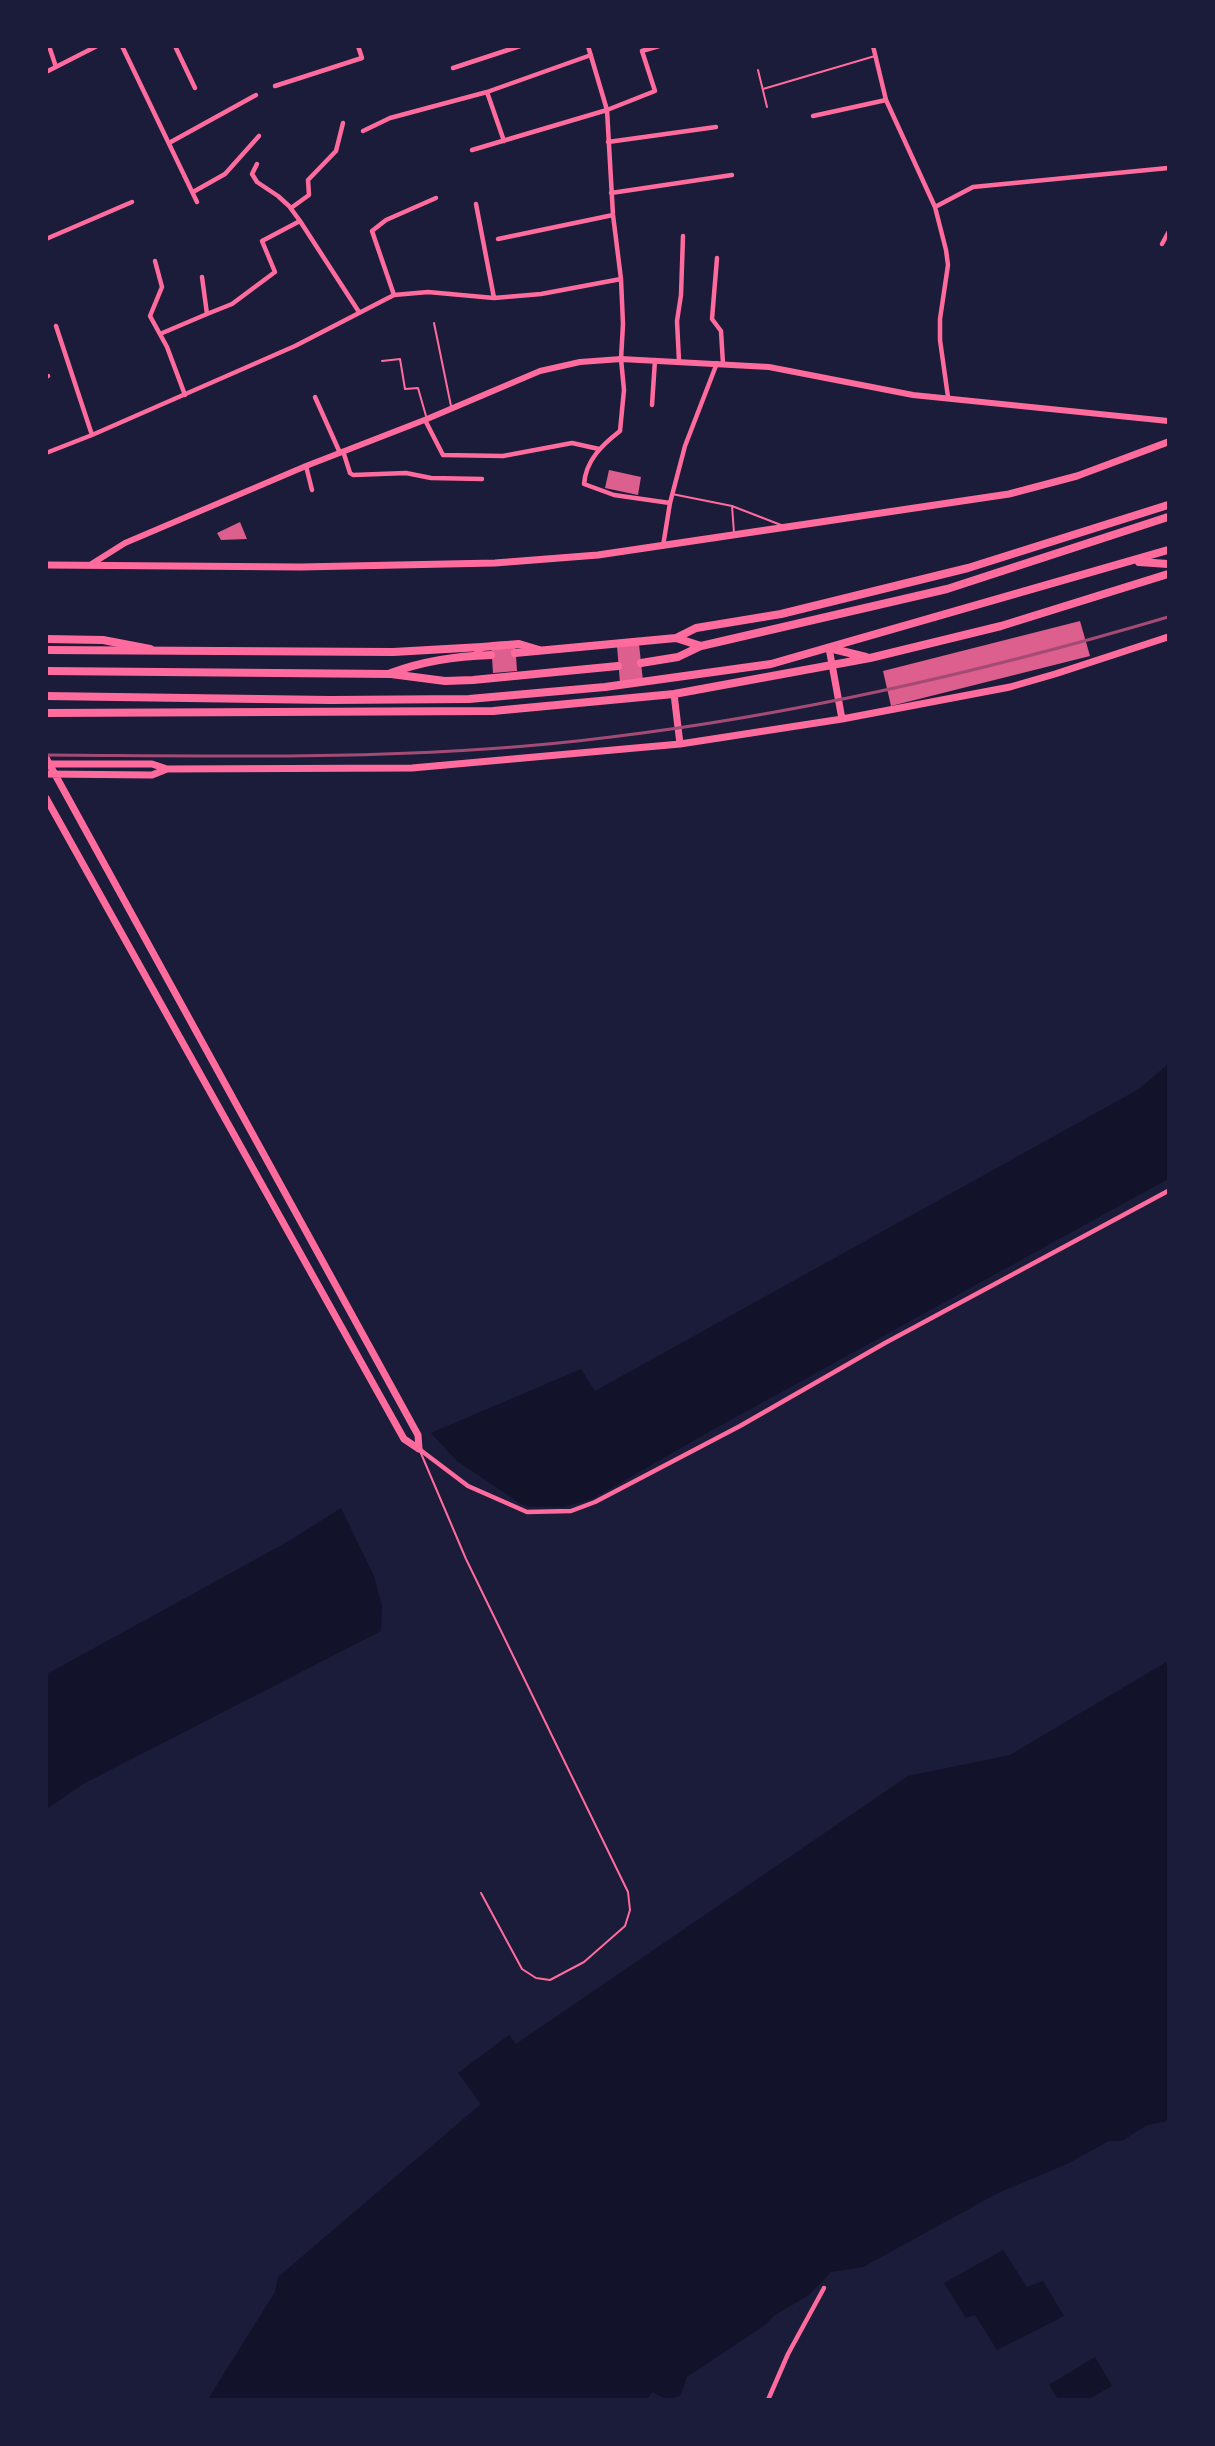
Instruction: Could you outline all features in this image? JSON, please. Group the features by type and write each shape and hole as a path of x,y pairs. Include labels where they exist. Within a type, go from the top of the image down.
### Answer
{"highway":[{"path":"515,653 676,638 696,628 781,614 968,568 1168,505"},
{"path":"641,663 678,657 701,646 947,589 1168,517"},
{"path":"46,696 330,700 481,698 605,687 771,664 1133,562 1168,550"},
{"path":"1133,562 1168,564"},
{"path":"46,713 493,711 674,694 870,658 1001,626 1168,574"},
{"path":"676,638 701,646"},
{"path":"46,650 393,652 482,647"},
{"path":"829,648 870,658"},
{"path":"391,674 409,666 469,656 491,655"},
{"path":"750,681 771,664"},
{"path":"46,671 391,674 464,681 618,666"}],"main road":[{"path":"46,565 278,567 495,563 589,556 1009,494 1088,473 1168,442"},
{"path":"419,1449 418,1435 50,774 47,762 152,764 167,769 412,768 680,744 842,719 1010,687 1168,637"},
{"path":"46,639 109,640 154,650"},
{"path":"469,656 482,647 519,644 540,651"},
{"path":"829,648 842,719"},
{"path":"674,694 680,744"},
{"path":"50,774 152,775 167,769"},
{"path":"46,798 404,1439 419,1449"}],"street":[{"path":"49,46 56,67"},
{"path":"82,46 83,54"},
{"path":"46,72 97,46"},
{"path":"122,46 197,202"},
{"path":"175,46 195,88"},
{"path":"275,86 362,58 358,46"},
{"path":"453,68 520,46"},
{"path":"588,46 600,93 607,110 611,193 621,279 623,324 621,358 624,390 620,431 599,449 591,461 584,484 614,495 670,503"},
{"path":"472,150 607,110 655,91 642,51 659,46"},
{"path":"873,46 886,100 935,207 948,265 940,329 948,397"},
{"path":"363,130 390,118 487,92 591,55"},
{"path":"487,92 504,141"},
{"path":"169,143 256,95"},
{"path":"813,116 886,100"},
{"path":"291,208 309,195 308,180 336,151 343,123"},
{"path":"608,142 716,127"},
{"path":"193,192 225,174 259,136"},
{"path":"257,164 252,174 257,182 291,208 359,312"},
{"path":"935,207 973,187 1168,168"},
{"path":"611,193 732,175"},
{"path":"394,296 373,238 373,229 400,212 436,198"},
{"path":"46,239 132,202"},
{"path":"476,204 494,298"},
{"path":"498,239 613,215"},
{"path":"160,334 232,304 275,272 262,241 300,221"},
{"path":"1162,244 1168,233"},
{"path":"679,361 677,321 681,295 683,236"},
{"path":"663,546 670,503 685,446 720,363 721,331 712,319 717,258"},
{"path":"155,261 162,287 150,316 160,334 185,395"},
{"path":"202,277 207,314"},
{"path":"46,453 295,346 394,296 428,292 494,298 542,294 621,279"},
{"path":"56,326 92,435"},
{"path":"87,567 124,543 306,466 426,420 540,371 580,362 621,358 769,367 913,395 1168,421"},
{"path":"652,405 655,360"},
{"path":"315,397 353,476 406,473 431,478 482,479"},
{"path":"426,420 443,455 503,456 572,443 599,449"},
{"path":"306,466 312,490"},
{"path":"419,1449 468,1486 527,1512 572,1511 595,1502 740,1426 885,1343 1168,1191"},
{"path":"768,2400 788,2354 824,2288"}],"lane":[{"path":"763,89 875,56"},
{"path":"758,70 767,107"},
{"path":"434,323 452,409"},
{"path":"382,361 400,359 405,389 418,388 426,420"},
{"path":"672,494 732,506 788,528"},
{"path":"732,506 735,536"},
{"path":"419,1449 466,1559 627,1892 630,1910 625,1926 608,1941 584,1962 550,1980 536,1978 522,1969 482,1893"}],"shaded area":[{"path":"1168,1064 1168,1179 707,1433 592,1499 564,1507 531,1507 521,1504 457,1461 431,1433 581,1369 595,1391 1139,1089"},
{"path":"341,1508 374,1576 382,1606 381,1631 83,1784 47,1809 47,1674 289,1541"},
{"path":"1168,1661 1168,2121 1147,2125 1122,2141 1109,2141 1067,2164 998,2193 863,2267 831,2272 809,2295 775,2315 765,2325 687,2377 681,2395 673,2398 663,2398 653,2392 646,2400 208,2399 275,2292 278,2277 481,2104 458,2073 509,2035 516,2044 908,1776 1010,1755"},
{"path":"1003,2250 1027,2287 1043,2281 1064,2316 997,2350 975,2315 966,2318 944,2283"},
{"path":"1095,2357 1112,2386 1089,2399 1058,2399 1049,2385"}],"building":[{"path":"609,470 641,477 638,495 605,488"},
{"path":"240,522 247,539 221,540 217,533"},
{"path":"1080,621 1090,656 891,706 883,671"},
{"path":"515,641 517,671 493,673 491,642"},
{"path":"639,644 643,681 620,683 617,646"}],"railway":[{"path":"46,755 400,754 541,745 611,737 752,716 892,689 962,673 1168,617"}]}
